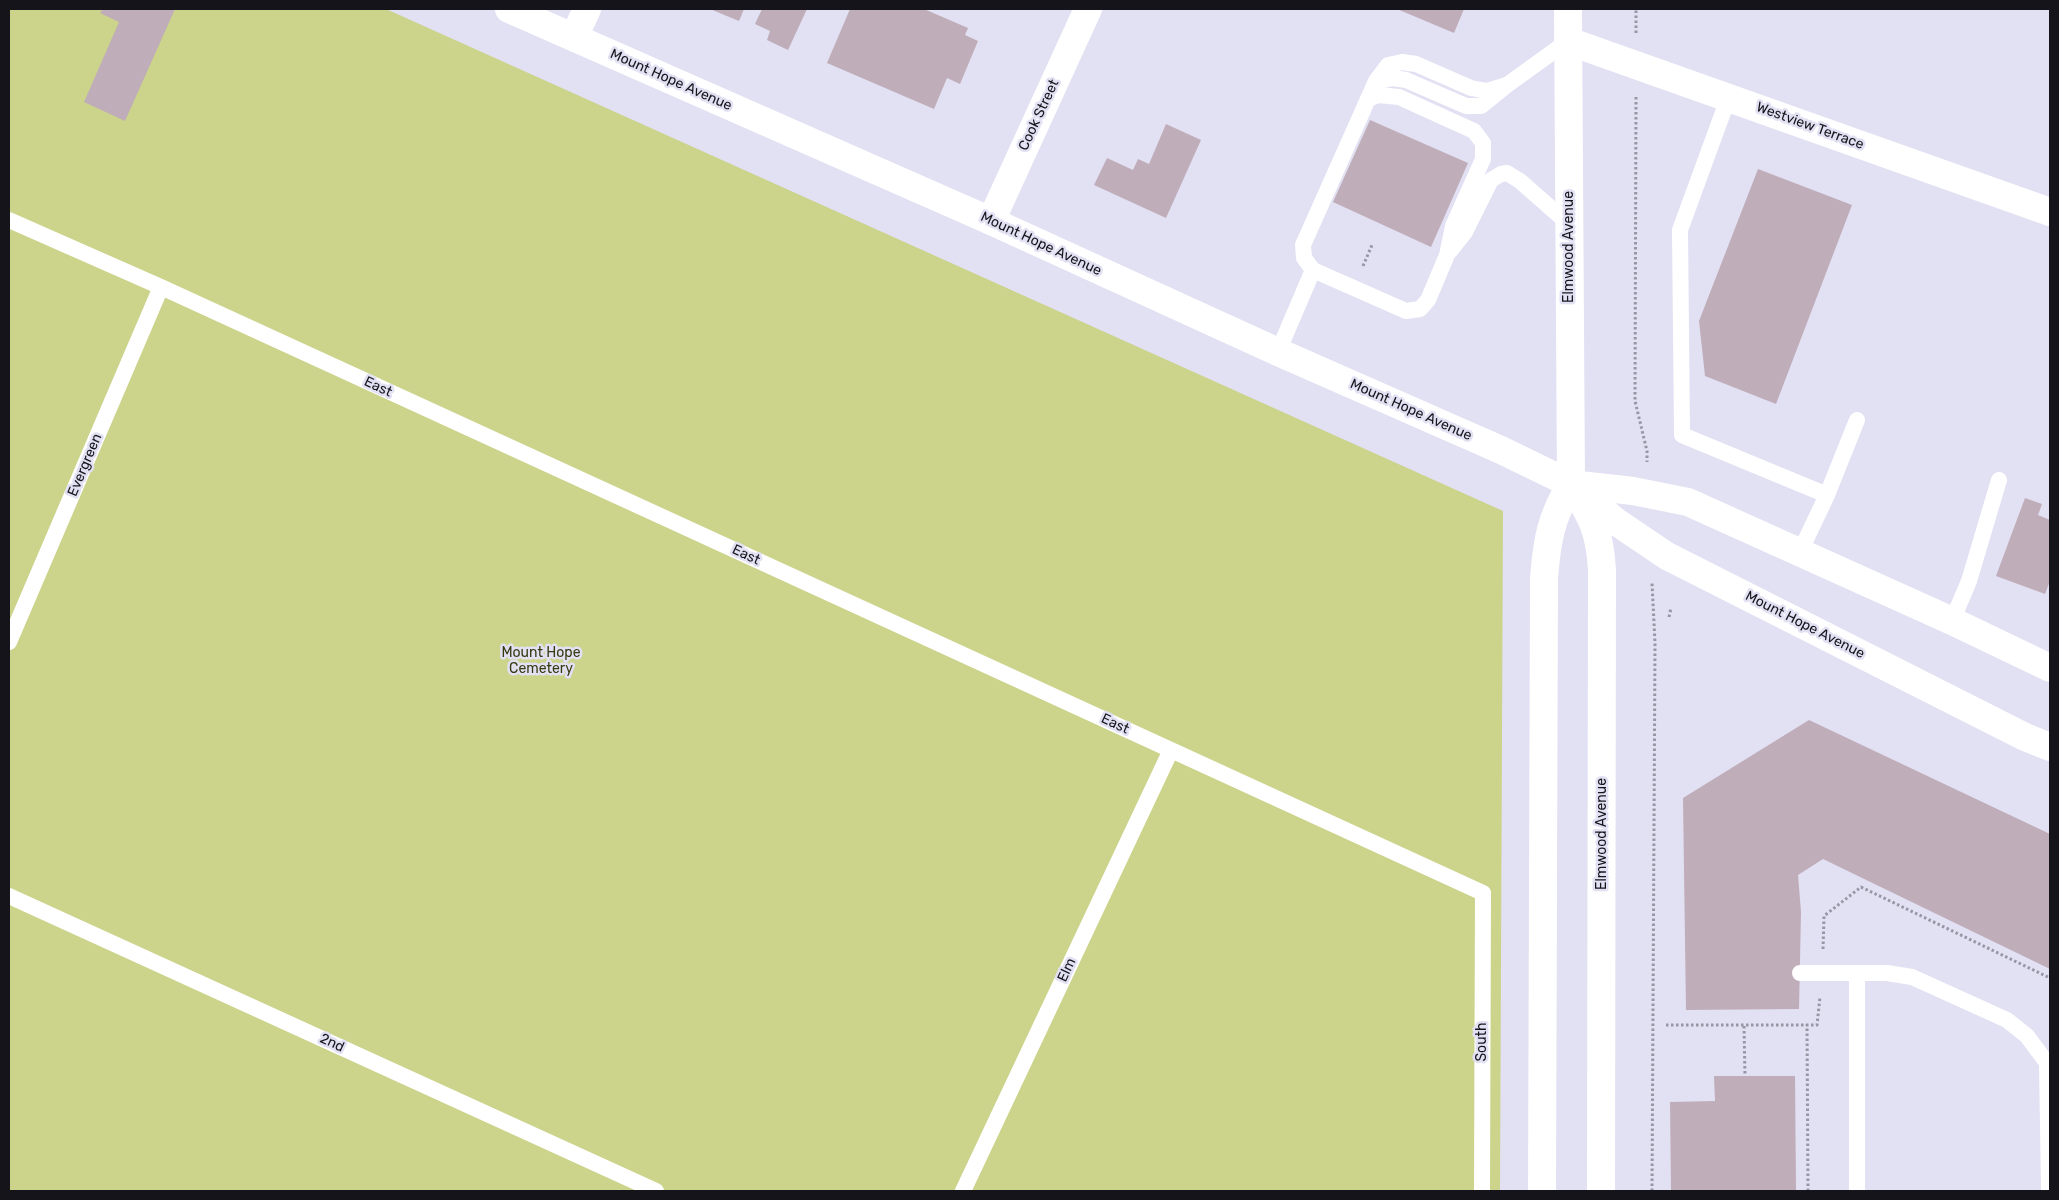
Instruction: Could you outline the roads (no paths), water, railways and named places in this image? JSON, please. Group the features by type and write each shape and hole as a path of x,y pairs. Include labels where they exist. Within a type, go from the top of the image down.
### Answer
{"main road":[{"name":"Mount Hope Avenue","path":"509,9 991,221 1278,352 1501,450 1571,484 1615,521 1650,546 2050,748"},
{"path":"574,37 587,9"},
{"name":"Cook Street","path":"991,221 1088,9"},
{"name":"Elmwood Avenue","path":"1568,9 1571,484 1590,514 1598,533 1601,551 1601,1191"},
{"name":"Westview Terrace","path":"1568,41 1728,96 2050,212"},
{"name":"Mount Hope Avenue","path":"1571,484 1648,494 1695,505 1952,621 2050,668"},
{"path":"1542,1191 1544,578 1548,538 1553,519 1560,502 1571,484"}],"lane":[{"path":"1368,99 1378,95 1400,97 1474,131 1483,143 1483,159 1453,226 1447,255 1428,300 1420,309 1406,311 1313,270 1304,258 1303,245 1376,81 1393,78 1406,80 1466,106 1481,106 1568,41"},
{"path":"1728,96 1680,230 1682,435 1827,495"},
{"path":"1447,255 1465,232 1492,180 1501,174 1507,173 1520,181 1569,224"},
{"name":"East","path":"9,220 161,287 1483,893"},
{"path":"1278,352 1313,270"},
{"name":"Evergreen","path":"9,642 161,287"},
{"path":"1800,552 1827,495 1857,420"},
{"path":"1952,621 1969,581 1999,480"},
{"name":"Elm","path":"963,1191 1171,750"},
{"name":"South","path":"1482,1191 1483,893"},
{"name":"2nd","path":"9,896 656,1191"},
{"path":"1800,973 1888,973 1912,977 2008,1020 2027,1036 2047,1063 2049,1191"},
{"path":"1856,1191 1857,973"}],"park label":[{"name":"Mount Hope Cemetery","path":"541,662"}]}
